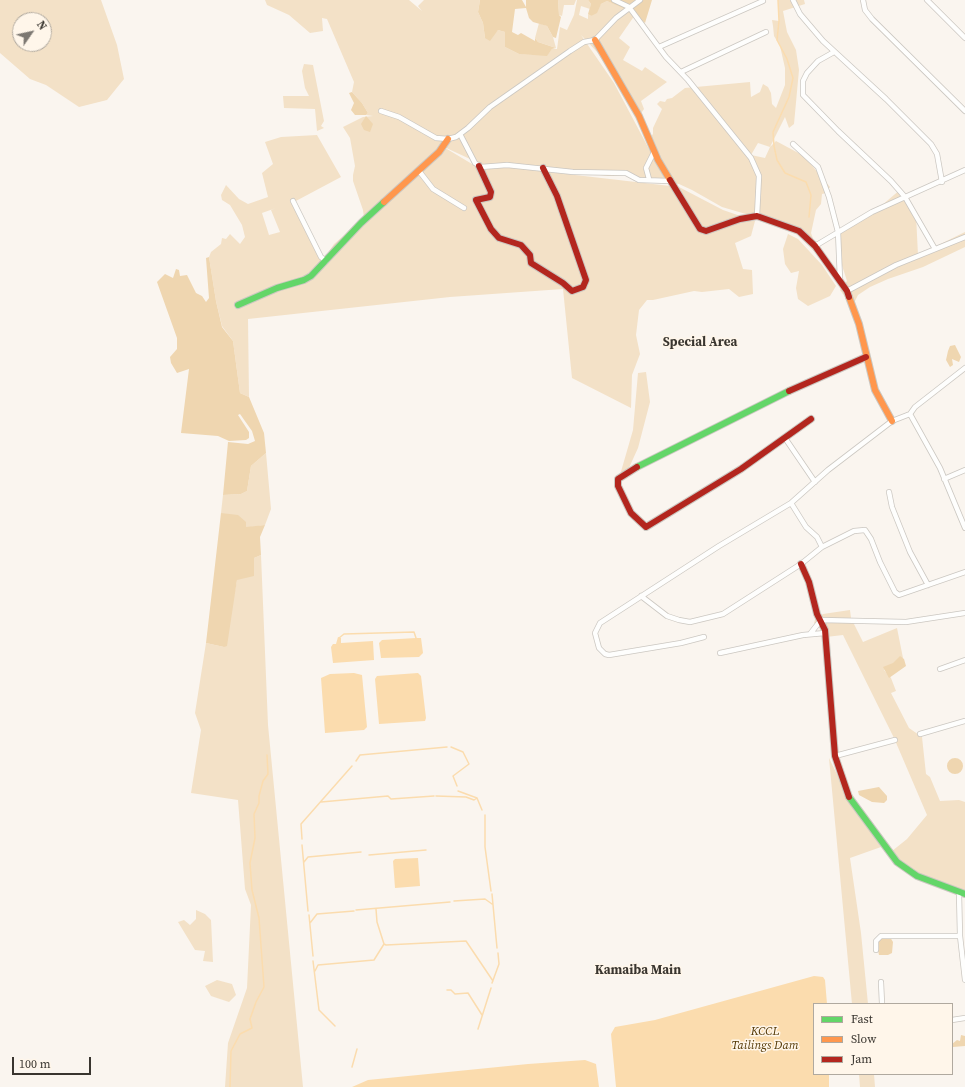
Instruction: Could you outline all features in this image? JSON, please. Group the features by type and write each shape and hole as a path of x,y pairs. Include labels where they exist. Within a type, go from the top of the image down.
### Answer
{"street":[{"path":"614,0 629,7 659,47 751,158 759,176 757,216"},
{"path":"381,111 399,117 436,138 448,139 460,134 490,107 570,51 583,43 595,40 616,18 640,0"},
{"path":"659,47 763,0"},
{"path":"793,0 811,27 834,52 886,99 931,144 937,154 942,182"},
{"path":"863,0 866,10 872,20 965,111"},
{"path":"927,0 965,38"},
{"path":"681,72 766,32"},
{"path":"595,40 597,46 639,116 654,152 697,226 703,231 740,219 757,216 799,230 815,246 847,291 859,324 875,390 892,421"},
{"path":"834,52 818,61 807,73 803,81 803,95 838,131 886,175 904,197 935,249"},
{"path":"460,134 475,163 479,166 491,192 490,197 476,200 491,229 499,238 521,244 530,255 531,263 572,290 583,287 586,280 557,196 543,168"},
{"path":"238,305 277,288 304,280 326,261 361,223 439,152 448,139"},
{"path":"793,144 818,167 831,204 838,232 840,280"},
{"path":"649,179 646,166 654,152"},
{"path":"479,166 506,165 573,172 626,173 639,180 649,179 670,181"},
{"path":"815,246 872,212 942,182 965,170"},
{"path":"419,171 433,189 464,208"},
{"path":"293,201 321,257 326,261"},
{"path":"847,291 896,265 965,237"},
{"path":"811,419 741,469 646,527 631,513 618,486 618,479 640,465 670,452 712,428 829,372 866,357"},
{"path":"704,637 614,655 605,654 599,648 595,639 597,626 719,546 792,503 815,482 892,421 910,414 914,407 965,368"},
{"path":"910,414 944,479 965,528"},
{"path":"785,438 815,482"},
{"path":"944,479 965,470"},
{"path":"889,492 894,512 910,552 928,585"},
{"path":"792,503 806,527 817,537 822,547"},
{"path":"641,596 666,616 690,622 723,614 802,564 822,547 854,531 865,530 871,539 895,593 899,595 965,572"},
{"path":"802,564 809,582 817,614 821,620 825,633 835,756 847,795 894,860 917,876 962,894 960,936 965,980"},
{"path":"821,620 890,623 965,613"},
{"path":"810,634 821,620"},
{"path":"720,653 810,634 825,633"},
{"path":"940,669 965,660"},
{"path":"920,734 965,721"},
{"path":"835,756 895,740"},
{"path":"876,950 877,939 881,936 960,936"},
{"path":"881,982 882,1003"},
{"path":"953,1020 965,1018"}],"shaded area":[{"path":"0,0 101,0 117,45 124,79 107,100 79,107 46,85 30,79 0,53"},
{"path":"265,0 409,0 422,11 418,6 424,0 480,0 478,12 483,23 485,38 498,30 505,32 505,47 519,54 547,55 552,49 557,49 560,27 567,30 574,15 577,0 588,0 591,4 590,9 581,6 579,15 588,19 588,14 591,16 601,4 607,1 624,7 635,15 619,38 630,47 623,60 642,71 645,67 667,82 641,101 644,109 637,119 617,82 597,52 581,35 614,83 667,183 630,175 608,176 506,163 483,165 442,146 482,170 506,167 679,187 723,210 755,221 751,236 735,243 743,269 752,270 753,294 739,297 729,289 702,292 694,291 647,300 639,310 636,335 640,354 632,375 631,408 572,378 563,289 450,297 248,319 249,397 240,393 233,341 222,326 216,301 209,257 211,252 221,244 222,238 226,239 230,234 240,244 245,237 242,225 230,205 222,200 221,195 226,185 239,199 248,204 268,197 262,173 273,164 265,142 281,137 317,135 341,177 294,202 320,259 325,257 334,244 364,218 363,210 353,181 355,166 350,138 343,127 363,117 373,116 366,115 368,113 362,103 352,92 354,82 327,19 322,18 323,31 310,33 289,15 267,5","holes":["276,208 271,210 280,232 269,235 262,213"]},
{"path":"480,0 522,0 526,7 526,0 558,0 559,15 561,17 556,38 553,37 547,26 533,22 529,18 526,8 515,9 512,32 518,35 521,33 535,41 535,38 538,42 556,48 552,49 547,56 519,54 505,47 505,32 498,30 490,41 485,38 483,23 478,12"},
{"path":"558,0 576,0 574,5 564,5 562,16 559,15"},
{"path":"588,0 652,0 645,23 630,11 607,1 601,4 597,13 591,16 588,14 591,4"},
{"path":"778,0 804,0 805,4 783,11 787,32 796,50 799,70 794,124 789,128 785,117 770,147 776,141 804,156 830,187 826,193 822,194 821,204 816,210 811,233 816,247 822,250 822,260 800,236 794,232 756,217 722,207 679,184 670,183 647,141 653,134 653,128 662,109 657,104 660,101 665,102 667,99 672,98 685,88 750,82 751,97 760,92 763,84 768,87 771,93 772,104 776,108 785,85 785,68 780,46 774,36 772,20 779,21","holes":["758,143 770,147 765,158 751,155"]},
{"path":"539,23 547,26 553,37 556,48 538,42 535,38"},
{"path":"304,64 313,65 324,121 321,126 324,128 317,131 315,109 284,108 283,96 309,96 305,88 302,71"},
{"path":"352,92 362,103 368,113 366,115 355,115 351,110 354,103 349,93"},
{"path":"366,116 373,124 370,132 364,130 361,124"},
{"path":"901,189 916,215 918,255 965,232 965,247 923,267 870,287 858,295 854,303 856,312 840,290 847,281 837,250 841,233 881,206"},
{"path":"788,234 798,239 822,265 836,286 830,296 808,306 798,299 796,288 799,271 791,273 785,264 783,249"},
{"path":"209,257 222,327 233,341 240,393 249,397 264,433 266,453 251,466 247,491 241,494 223,495 228,442 248,444 255,441 252,431 240,414 238,415 249,432 249,438 246,440 229,441 218,436 181,433 189,369 177,373 171,363 170,357 177,349 177,338 157,282 165,274 173,278 176,269 179,270 180,276 187,275 196,293 202,296 206,302 209,298 206,258"},
{"path":"955,345 961,357 959,362 952,359 953,365 950,367 946,360 948,351 950,346"},
{"path":"646,372 650,402 638,448 628,470 620,475 633,430 638,373"},
{"path":"266,453 271,509 265,525 245,528 221,513 223,495 241,494 247,491 251,466"},
{"path":"221,513 238,515 246,522 246,527 265,525 260,537 261,555 254,558 254,576 237,580 227,646 224,647 206,643"},
{"path":"261,555 268,725 303,1087 225,1087 228,1043 247,988 251,905 245,889 238,800 191,793 201,730 195,713 206,643 224,647 237,580 254,558"},
{"path":"850,610 851,618 863,642 897,628 903,658 884,670 891,678 896,691 891,693 909,728 922,737 926,774 930,777 940,801 959,800 965,802 965,891 919,874 897,858 892,851 907,839 927,815 894,738 843,635 826,637 825,630 814,623 815,620 823,614"},
{"path":"900,656 904,659 906,666 889,678 883,667 893,663"},
{"path":"829,758 848,797 881,847 850,858 861,933 868,1003 852,1003"},
{"path":"955,758 961,760 963,766 961,772 955,774 949,772 947,766 949,760"},
{"path":"879,787 887,796 887,800 884,803 872,802 859,795 858,791"},
{"path":"196,910 205,914 211,920 213,962 203,961 205,951 195,950 178,922 184,920 190,925 196,919"},
{"path":"890,937 893,942 892,953 888,955 879,955 877,946 879,941 882,938"},
{"path":"217,980 232,984 236,995 229,1002 211,996 205,986"},
{"path":"961,1035 965,1036 965,1046 953,1047 953,1043 957,1040 960,1041"},
{"path":"859,1075 874,1075 875,1087 860,1087"}],"water":[{"path":"338,637 341,638 341,643 373,641 374,660 333,663 331,647 333,644 336,644"},
{"path":"421,638 423,653 419,657 381,658 379,643 382,640"},
{"path":"354,673 362,675 367,727 364,730 325,733 321,678 330,674"},
{"path":"418,673 421,676 426,718 425,721 379,724 375,679 377,676"},
{"path":"418,858 420,886 395,888 393,861 395,859"},
{"name":"KCCL Tailings Dam","path":"814,976 823,977 825,980 827,1003 813,1003 813,1075 829,1075 829,1087 616,1087 611,1034 615,1027 655,1020"},
{"path":"585,1060 596,1064 599,1087 352,1087 368,1080 528,1064"}],"waterway":[{"path":"778,0 779,21 777,40 787,59 793,78 789,97 773,132 774,146 777,160 785,173 806,182 811,195 809,217"},
{"path":"339,638 344,634 414,632 416,638"},
{"path":"356,761 360,755 447,747"},
{"path":"451,747 463,752 469,764 453,776 457,786"},
{"path":"230,1087 231,1051 240,1034 252,1028 250,1019 256,1002 264,987 259,918 252,890 250,863 255,838 254,814 259,803 259,796 263,781 268,774 267,755"},
{"path":"302,839 301,824 352,766"},
{"path":"458,791 477,798 482,810"},
{"path":"321,802 388,796 391,799 434,796"},
{"path":"436,796 466,797 474,800 477,798"},
{"path":"485,815 485,847 491,891"},
{"path":"302,845 308,911"},
{"path":"369,855 426,850"},
{"path":"304,862 308,857 361,852"},
{"path":"492,894 497,948"},
{"path":"454,901 485,899 492,904"},
{"path":"356,910 450,902"},
{"path":"376,909 377,922 384,944 466,941 493,981"},
{"path":"310,923 317,914 354,911"},
{"path":"309,915 313,956"},
{"path":"315,971 318,965 374,960 384,944"},
{"path":"492,983 499,964 498,953"},
{"path":"313,961 319,1010 335,1026"},
{"path":"478,1029 491,988"},
{"path":"447,990 451,990 455,994 468,993 482,1015"},
{"path":"352,1067 357,1049"}],"traffic: fast":[{"path":"238,305 277,288 304,280 311,276 361,223 384,202"},
{"path":"637,467 789,391"},
{"path":"849,797 897,862 917,876 965,894"}],"traffic: slow":[{"path":"595,40 639,116 658,160 670,180"},
{"path":"384,202 439,152 448,139"},
{"path":"849,297 859,324 875,390 892,421"}],"traffic: jam":[{"path":"479,166 491,192 490,197 476,200 491,229 499,238 521,245 530,255 531,263 563,283 572,291 583,287 586,280 557,196 543,168"},
{"path":"670,180 700,229 706,231 740,219 757,216 799,231 815,246 847,291 849,297"},
{"path":"789,391 866,357"},
{"path":"637,467 618,479 618,486 631,513 646,527 741,469 811,419"},
{"path":"801,564 809,582 817,614 825,630 835,756 849,797"}],"district":[{"name":"Special Area","path":"700,343"},
{"name":"Kamaiba Main","path":"638,971"}]}
